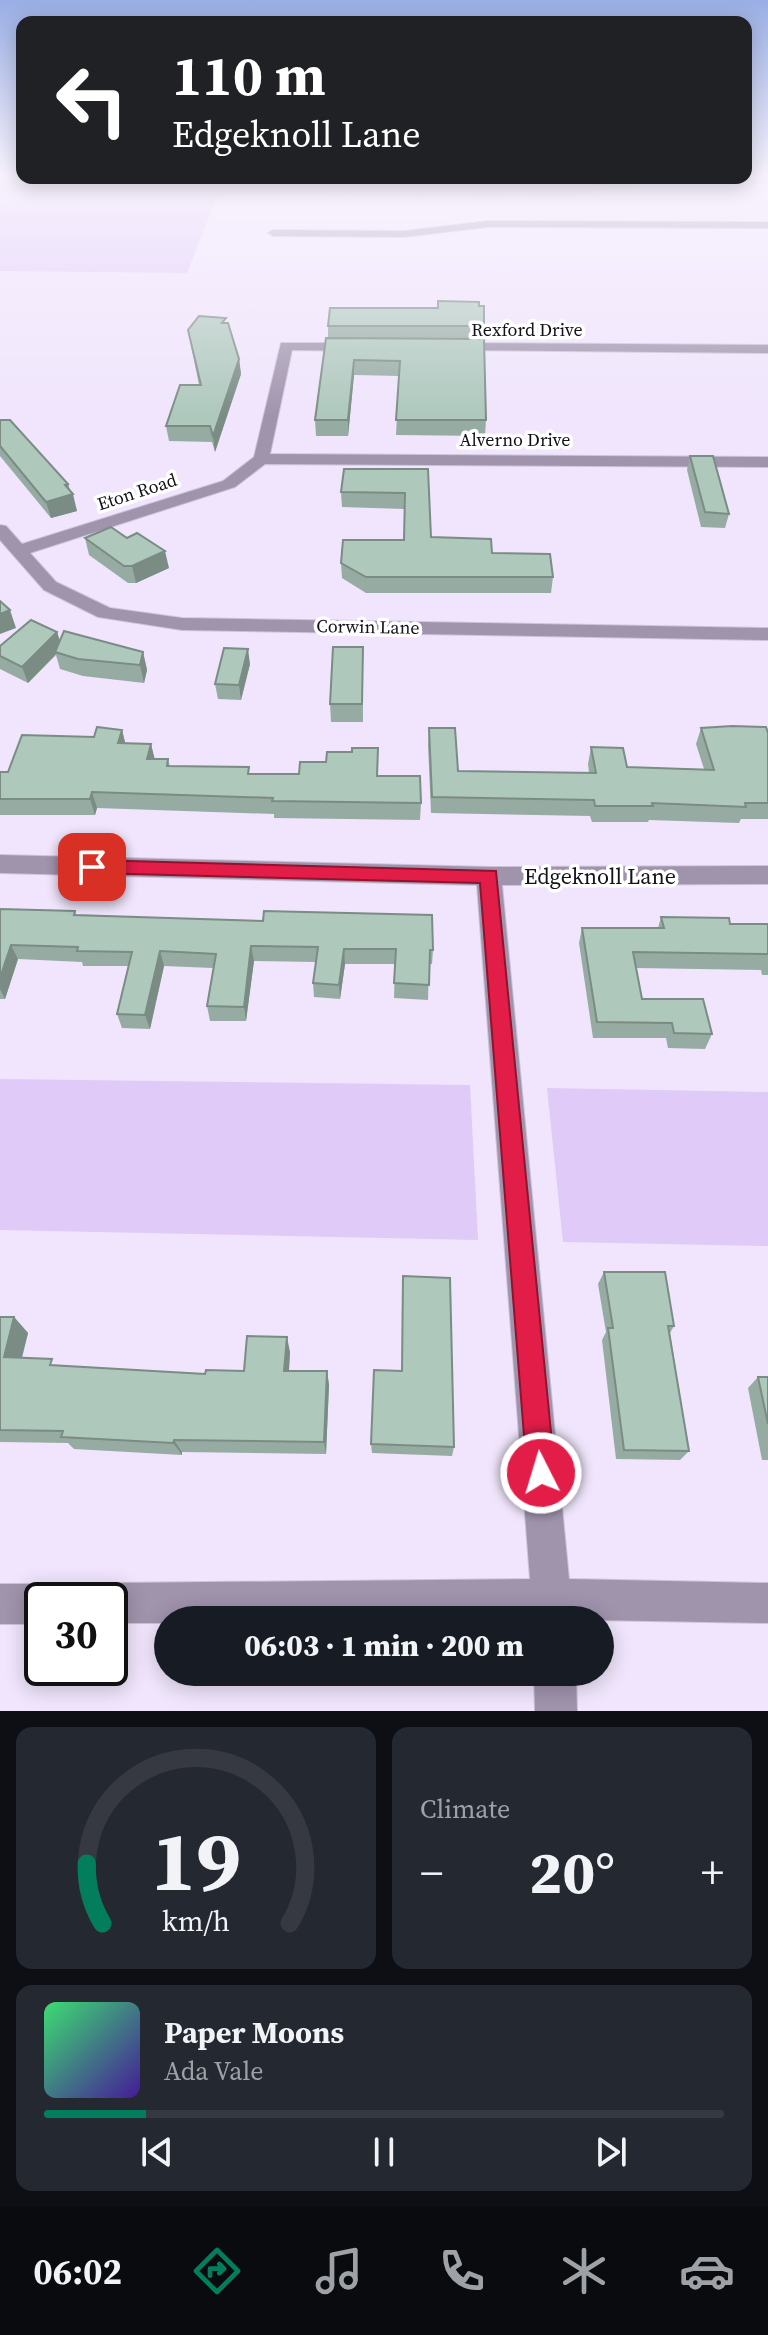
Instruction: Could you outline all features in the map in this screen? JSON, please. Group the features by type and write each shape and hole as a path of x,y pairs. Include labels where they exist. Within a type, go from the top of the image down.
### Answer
{"street":[{"path":"261,459 286,346 380,347"},
{"name":"Rexford Drive","path":"442,347 768,349"},
{"name":"Alverno Drive","path":"261,459 768,462"},
{"name":"Eton Road","path":"17,551 229,484 261,459"},
{"name":"Corwin Lane","path":"0,530 50,586 105,613 182,624 768,634"},
{"name":"Edgeknoll Lane","path":"0,864 489,876 768,875"},
{"path":"489,876 553,1606"},
{"path":"128,1603 300,1606"},
{"path":"614,1608 768,1603"},
{"path":"0,1604 24,1604"},
{"path":"555,1686 556,1711"}],"shaded area":[{"path":"0,256 194,256 187,273 0,271"},
{"path":"0,1079 470,1085 478,1240 0,1230"},
{"path":"547,1088 768,1092 768,1246 563,1242"}],"building":[{"path":"438,301 479,302 479,306 484,306 484,326 328,326 330,308 438,308"},
{"path":"199,316 226,318 222,323 228,323 239,359 213,436 210,426 166,426 180,385 201,385 188,330"},
{"path":"326,338 484,339 486,420 396,420 400,361 354,360 348,420 315,420"},
{"path":"0,420 10,420 68,484 65,485 73,494 46,502 0,446"},
{"path":"690,456 713,456 729,514 705,512"},
{"path":"344,469 428,469 431,537 491,539 492,553 550,554 553,577 366,577 341,563 343,540 404,540 405,493 341,492"},
{"path":"111,527 127,538 137,533 165,551 132,566 124,566 85,538"},
{"path":"0,601 10,610 0,614"},
{"path":"31,620 57,632 22,667 0,656 0,646"},
{"path":"64,631 143,652 140,665 78,659 55,652"},
{"path":"333,647 363,647 362,704 330,704"},
{"path":"224,648 248,649 239,685 215,684"},
{"path":"97,727 122,730 118,743 151,744 147,759 168,759 167,766 249,767 248,774 299,774 300,762 326,762 327,752 378,748 377,776 420,776 421,803 272,801 273,798 92,792 90,799 0,799 0,772 8,772 22,735 94,737"},
{"path":"766,727 768,803 745,803 746,807 652,803 653,806 595,806 594,800 432,797 429,728 455,728 458,771 596,773 591,747 623,748 627,767 714,770 701,728"},
{"path":"0,909 75,911 74,915 263,921 264,911 432,915 433,950 430,950 429,985 394,983 396,949 344,949 339,985 313,983 318,947 251,946 244,1007 207,1006 216,954 160,951 145,1015 117,1014 132,952 11,945 0,978"},
{"path":"661,917 729,918 730,924 768,924 768,954 633,952 642,999 703,999 712,1034 674,1033 672,1023 597,1022 582,928 664,928"},
{"path":"604,1272 665,1272 674,1326 668,1326 689,1451 624,1450 608,1328 613,1328"},
{"path":"403,1276 450,1278 454,1447 371,1444 374,1370 402,1371"},
{"path":"0,1317 14,1317 4,1357 52,1359 50,1365 205,1374 206,1370 244,1371 247,1336 287,1337 284,1371 327,1371 324,1442 174,1440 173,1443 61,1437 63,1431 0,1430"},
{"path":"758,1377 768,1377 768,1424"}],"route":[{"path":"92,867 489,876 541,1473"}]}
